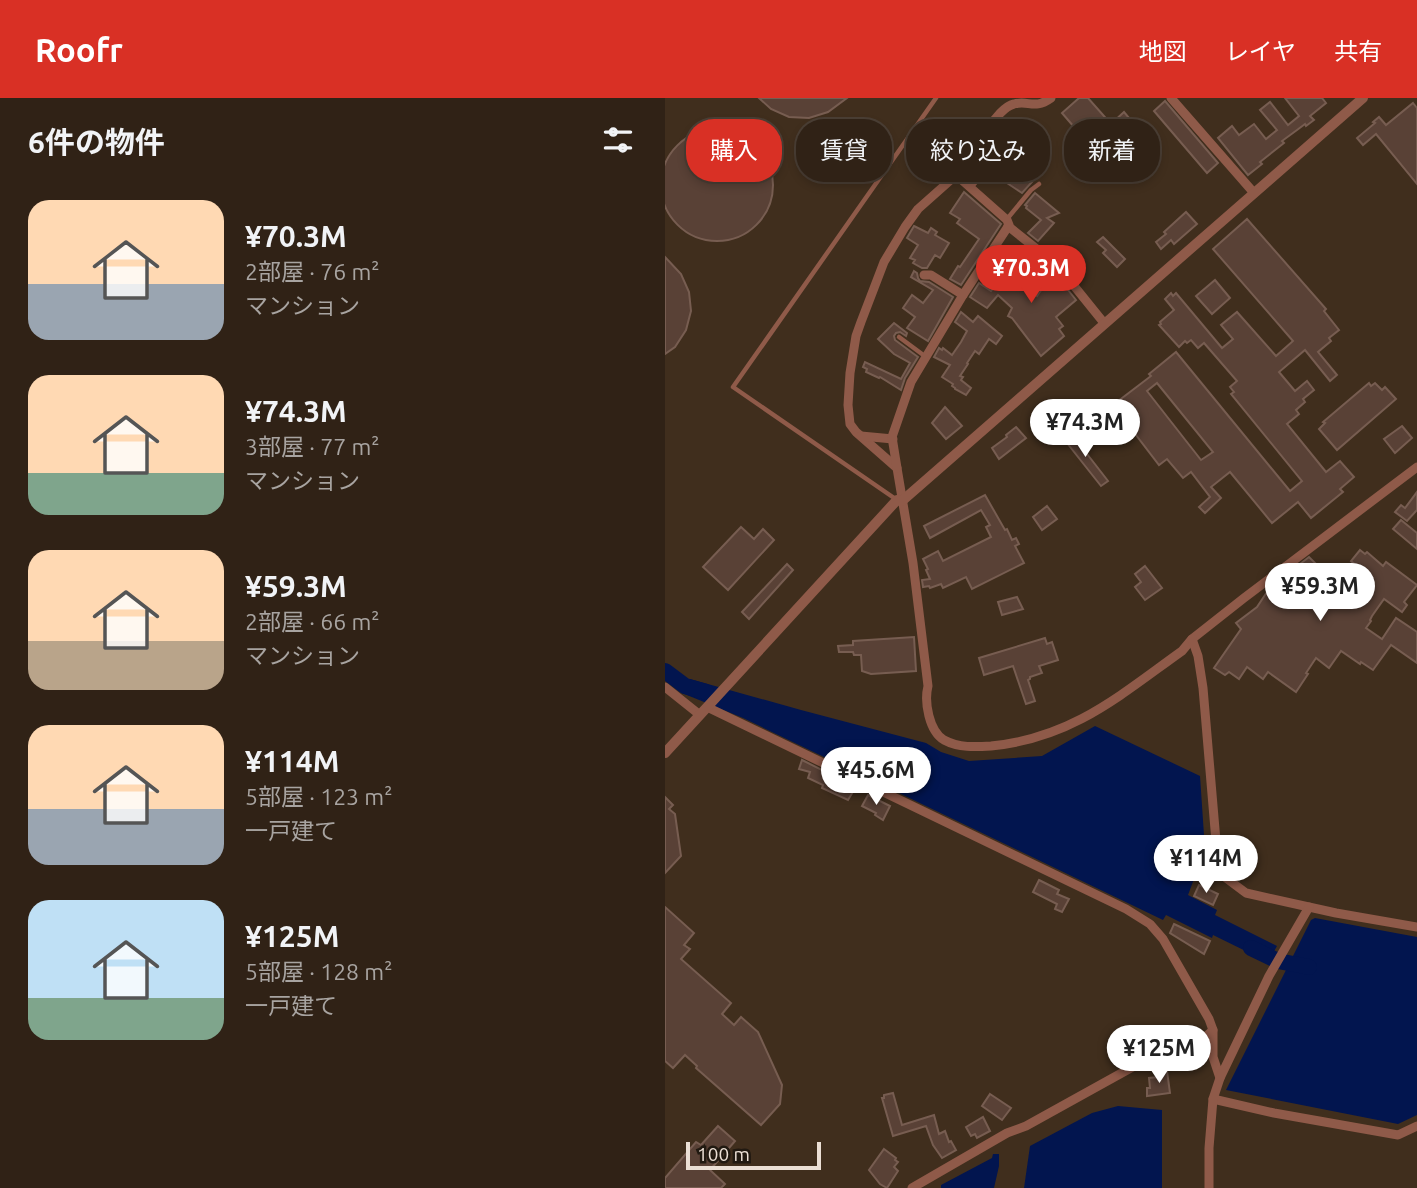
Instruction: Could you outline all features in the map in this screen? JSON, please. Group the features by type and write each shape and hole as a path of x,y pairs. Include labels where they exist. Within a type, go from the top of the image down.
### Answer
{"street":[{"path":"996,119 1007,107 1014,104 1038,105 1051,98"},
{"path":"1171,98 1254,193"},
{"path":"665,753 899,500 1363,98"},
{"path":"897,468 850,424 850,373 856,336 884,262 910,218 947,182"},
{"path":"964,182 1058,266 1104,323"},
{"path":"1007,223 912,382 893,439 899,500 913,563 930,718 936,734 950,743 961,746 1009,744 1069,726 1095,713 1182,651 1192,639 1417,467"},
{"path":"925,275 931,275 963,295"},
{"path":"861,436 893,439"},
{"path":"1192,639 1198,656 1203,688 1218,862 1226,878 1246,893 1417,927"},
{"path":"665,687 1143,918 1163,939 1209,1019 1213,1030 1213,1057 1220,1079"},
{"path":"1209,1188 1213,1098 1269,976 1309,907"},
{"path":"912,1188 1007,1133 1026,1126 1156,1054 1204,1038 1213,1030"},
{"path":"1213,1098 1274,1113 1398,1135 1417,1126"}],"lane":[{"path":"899,500 733,387 936,98"},
{"path":"971,188 976,182"},
{"path":"1007,223 1031,190 1039,184"},
{"path":"990,254 1035,289"},
{"path":"899,337 926,357"}],"shaded area":[{"path":"690,679 926,743 941,752 969,761 1042,756 1095,726 1200,776 1205,850 1188,895 1217,910 1215,915 1277,946 1268,962 1166,915 1163,920 743,718 682,693"},
{"path":"1315,918 1417,937 1417,1115 1398,1124 1226,1090 1311,920"},
{"path":"1118,1106 1162,1110 1162,1188 1024,1188 1030,1146 1092,1113"},
{"path":"993,1154 999,1154 994,1188 941,1188 941,1185 992,1158"}],"building":[{"path":"759,98 847,98 828,112 809,118 789,117 771,109"},
{"path":"1079,98 1088,98 1107,119 1067,119 1062,113"},
{"path":"1285,98 1322,98 1326,103 1310,116 1314,120 1282,141 1284,143 1248,175 1218,138 1232,126 1239,135 1254,124 1266,139 1277,130 1260,110 1270,102 1288,125 1299,116"},
{"path":"1165,101 1218,163 1207,173 1154,111"},
{"path":"1413,103 1417,108 1417,184 1376,134 1363,145 1357,138 1379,117 1386,125"},
{"path":"1124,112 1130,119 1116,119"},
{"path":"686,138 686,182 773,182 769,206 757,225 738,237 717,241 696,237 677,225 665,206 665,164 677,145"},
{"path":"1006,182 1032,182 1022,193"},
{"path":"964,192 1001,224 961,285 950,279 979,239 957,223 960,219 950,213"},
{"path":"1035,193 1059,213 1047,218 1054,223 1038,241 1028,233 1041,220 1025,205"},
{"path":"1186,212 1197,224 1174,244 1171,240 1161,249 1156,242"},
{"path":"1247,219 1326,309 1324,311 1339,330 1318,352 1337,375 1330,381 1305,350 1279,372 1295,391 1307,381 1314,390 1303,399 1305,402 1296,410 1299,414 1287,424 1326,472 1340,461 1354,477 1340,489 1343,492 1311,518 1298,502 1272,523 1230,472 1211,487 1221,498 1205,513 1199,507 1210,497 1191,472 1183,478 1167,459 1159,465 1113,405 1151,376 1149,374 1176,352 1290,491 1302,481 1231,394 1234,392 1230,387 1237,381 1204,343 1198,348 1191,340 1187,343 1185,341 1179,347 1159,325 1174,310 1165,299 1171,293 1173,296 1176,293 1222,348 1233,339 1221,325 1237,312 1276,356 1293,341 1213,249","holes":["1157,383 1213,452 1201,460 1147,391"]},
{"path":"914,226 928,233 931,228 937,232 935,235 949,243 940,258 935,255 927,268 913,263 915,260 910,258 918,245 907,238"},
{"path":"1103,237 1125,259 1117,267 1103,253 1106,250 1097,242"},
{"path":"1016,250 1030,260 1020,272 1007,261"},
{"path":"665,257 681,274 689,292 691,311 686,330 675,347 665,354"},
{"path":"1037,258 1053,271 1076,300 1056,317 1063,326 1059,329 1064,336 1041,356 1008,316 1012,308 998,295 987,308 970,297 979,283 991,291 1001,280 991,273 989,268 993,262 1037,296 1049,279 1031,266"},
{"path":"914,271 920,281 929,282 953,297 928,341 907,328 915,317 903,308 912,295 923,303 933,290 911,277"},
{"path":"1215,280 1230,298 1212,314 1196,296"},
{"path":"961,312 973,322 978,316 1002,336 996,344 989,339 979,354 975,351 967,363 960,376 971,388 966,395 942,377 950,365 934,357 939,348 952,355 961,342 967,331 955,322"},
{"path":"894,323 907,333 906,336 900,332 896,333 895,340 918,357 901,390 866,372 867,369 863,367 865,362 901,379 910,363 894,354 878,339"},
{"path":"1369,383 1371,386 1375,383 1382,390 1385,387 1396,399 1337,450 1319,429 1325,423 1323,422"},
{"path":"945,407 962,426 946,439 932,423"},
{"path":"1402,426 1412,438 1395,453 1384,439"},
{"path":"1016,427 1026,438 999,459 992,448"},
{"path":"1070,432 1108,481 1101,486 1063,438"},
{"path":"1417,492 1417,510 1407,521 1395,512 1401,505 1405,508"},
{"path":"985,495 1012,540 1016,538 1019,544 1015,546 1024,563 972,589 966,577 943,588 941,584 930,588 923,587 922,580 930,579 923,559 938,551 943,561 991,537 986,527 990,525 981,510 930,538 924,526"},
{"path":"1047,506 1057,519 1042,530 1033,517"},
{"path":"1401,520 1417,533 1417,549 1393,529"},
{"path":"741,527 754,539 763,529 774,540 728,590 703,567"},
{"path":"1360,550 1365,554 1367,552 1383,566 1386,562 1417,585 1404,602 1407,605 1402,612 1384,599 1366,628 1382,639 1396,618 1417,632 1417,663 1391,645 1373,670 1341,651 1329,668 1316,658 1296,692 1268,672 1263,679 1247,667 1239,679 1229,672 1225,675 1214,668 1241,629 1236,623 1257,607 1267,592 1271,594 1289,573 1296,578 1295,568 1309,557 1336,579 1338,576 1343,579 1345,577 1362,588 1370,577 1351,561"},
{"path":"787,564 793,570 749,619 742,612"},
{"path":"1145,566 1162,588 1145,600 1135,587 1141,582 1135,574"},
{"path":"1017,597 1023,609 1002,615 998,602"},
{"path":"914,637 916,671 871,674 862,671 861,655 839,652 838,646 853,645 853,641"},
{"path":"1045,638 1047,644 1052,642 1058,660 1039,666 1042,673 1028,680 1035,701 1026,704 1013,666 984,675 979,658"},
{"path":"802,760 840,779 839,783 854,790 848,800 808,778 810,772 799,769"},
{"path":"868,795 890,806 883,820 862,806"},
{"path":"665,797 673,805 669,809 675,814 681,856 665,873"},
{"path":"1039,880 1059,890 1057,894 1069,899 1062,912 1055,909 1057,904 1033,892"},
{"path":"1199,885 1218,894 1213,905 1194,896"},
{"path":"665,907 694,933 684,945 690,949 681,959 731,1003 722,1014 734,1025 741,1017 758,1032 782,1085 780,1104 761,1125 696,1068 685,1055 673,1068 665,1061"},
{"path":"1174,924 1210,941 1204,954 1170,933"},
{"path":"1167,1071 1170,1093 1147,1096 1149,1078 1159,1077 1159,1072"},
{"path":"893,1093 902,1125 934,1115 939,1134 945,1131 956,1150 942,1158 933,1145 926,1126 893,1136 882,1098"},
{"path":"990,1094 1011,1108 1002,1120 982,1106"},
{"path":"983,1117 990,1131 977,1138 975,1134 971,1136 966,1127"},
{"path":"718,1126 735,1141 710,1170 725,1184 721,1188 665,1188 665,1178 696,1142 701,1145"},
{"path":"884,1149 898,1162 894,1167 898,1171 887,1188 880,1184 869,1170"}],"waterway":[{"path":"665,671 685,686 706,692"},
{"path":"1251,948 1278,961 1309,967"}]}
